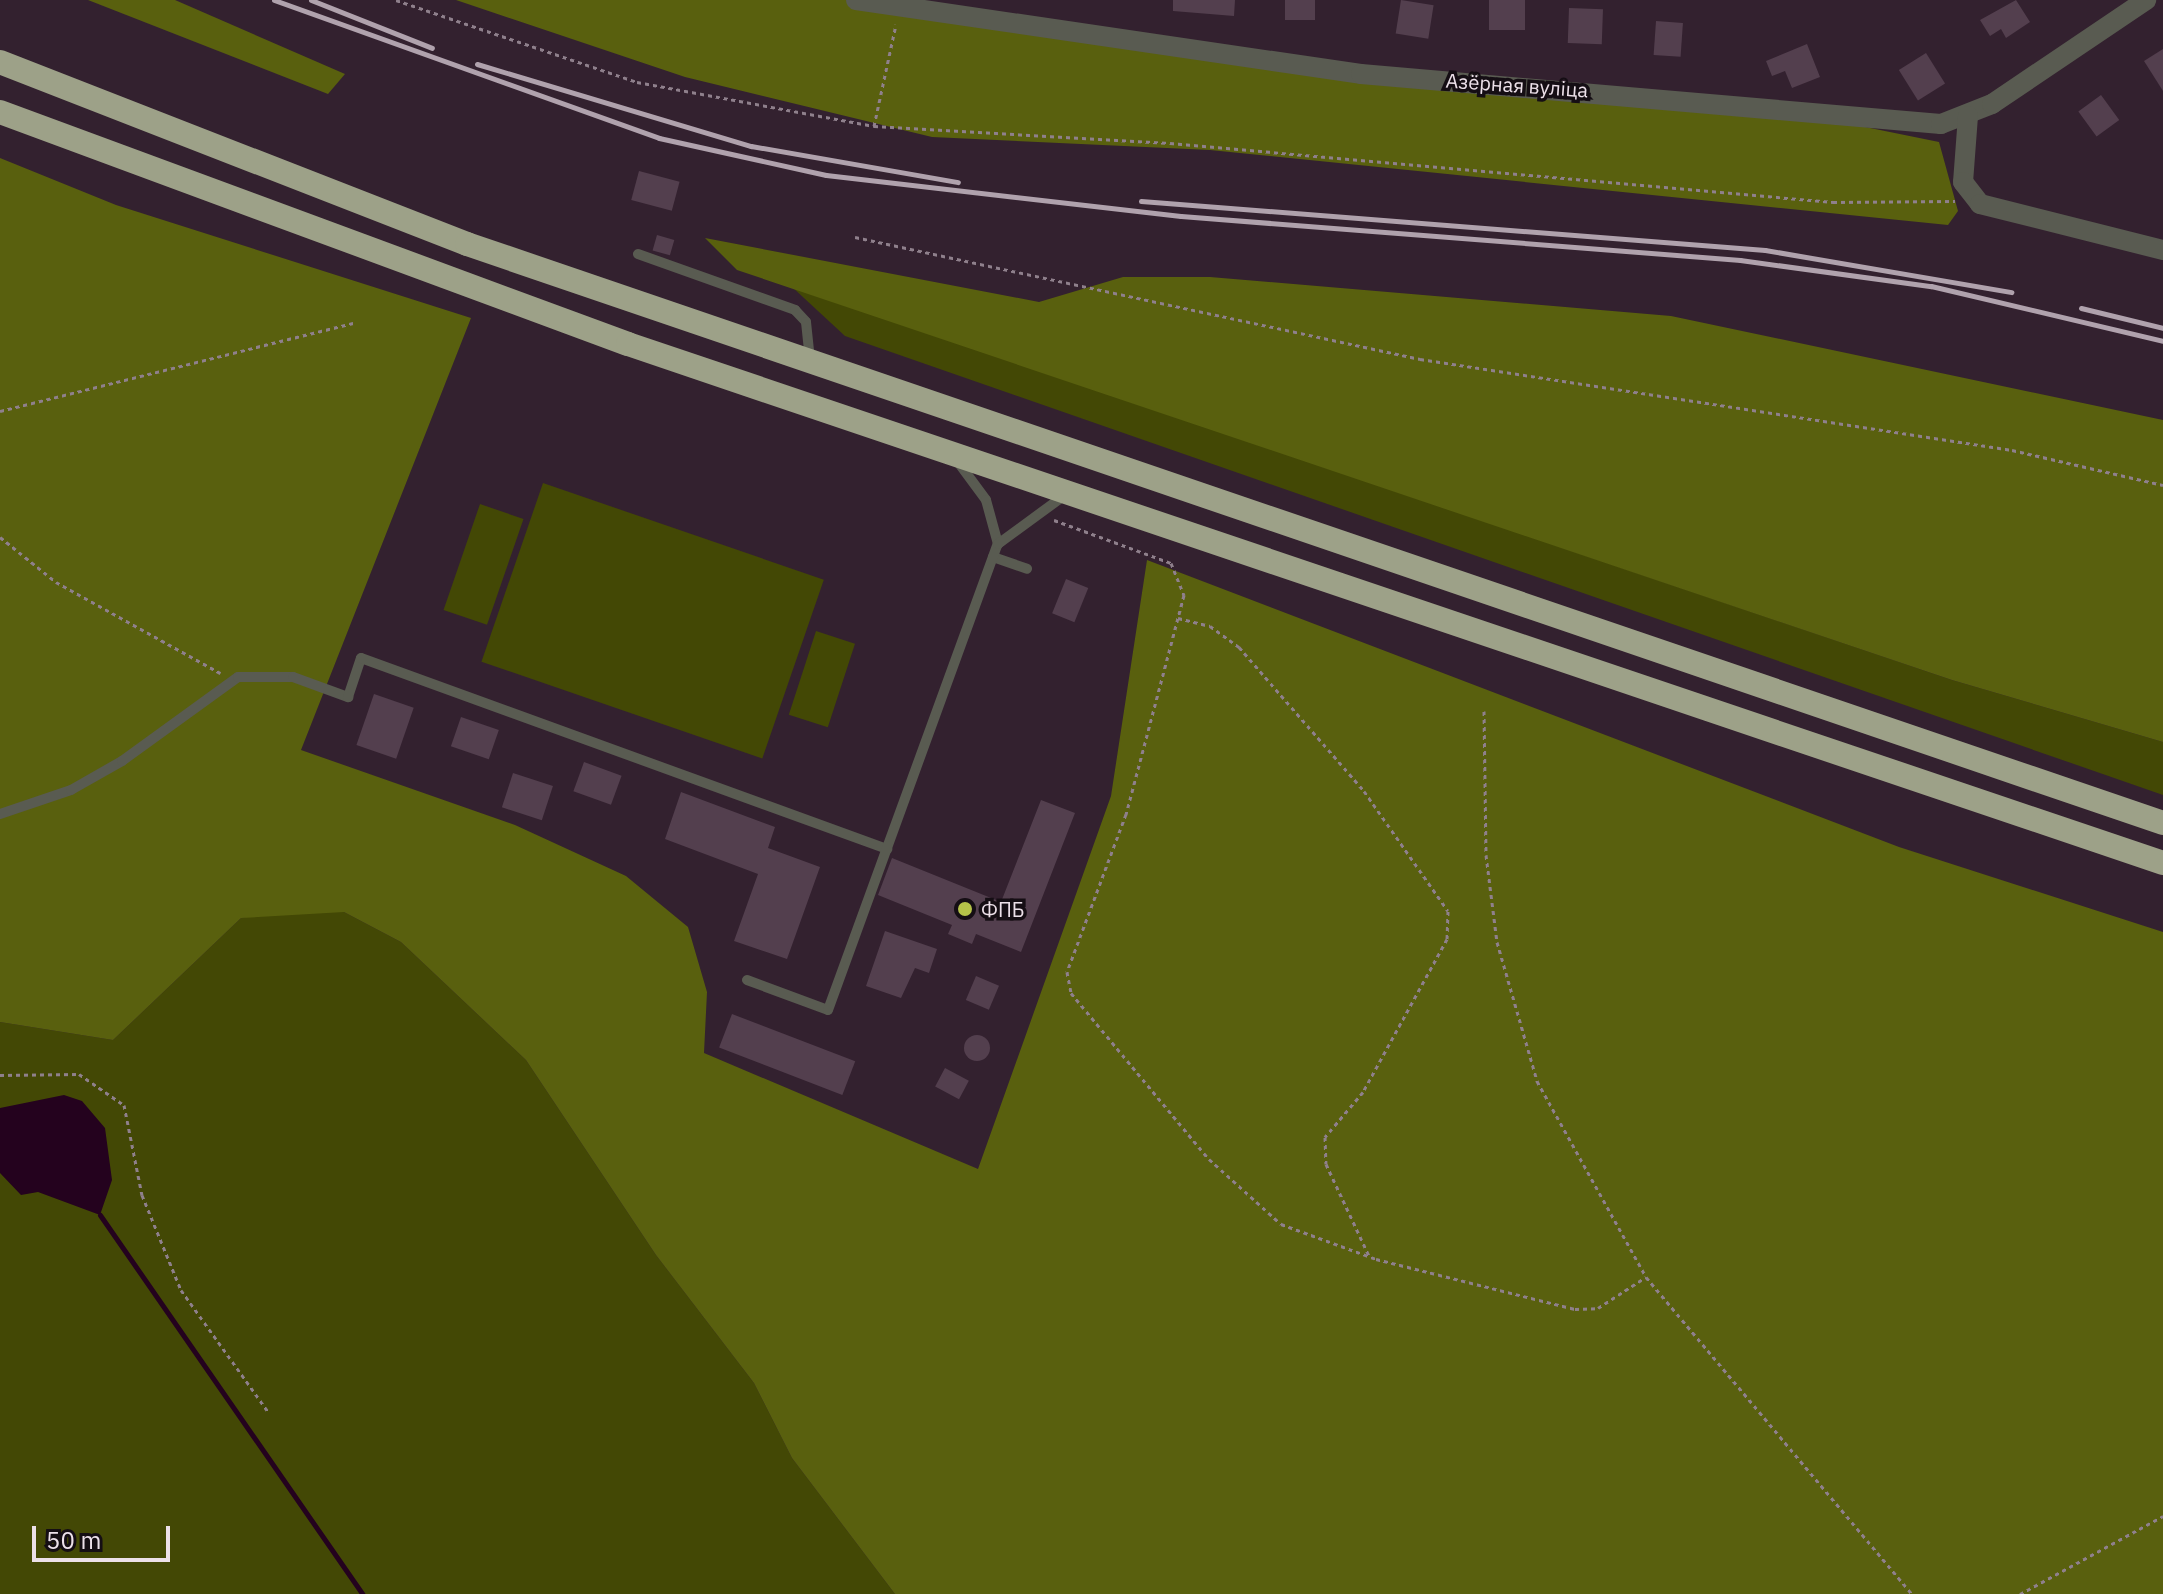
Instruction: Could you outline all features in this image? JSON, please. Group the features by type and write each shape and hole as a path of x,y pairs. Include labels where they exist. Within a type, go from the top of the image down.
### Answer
{"highway":[{"path":"0,62 467,244 810,364 2163,823"},
{"path":"0,112 284,223 951,454 2163,863"}],"street":[{"name":"Азёрная вуліца","path":"856,0 1126,34 1361,74 1742,102 1914,124 1968,116 2146,0"},
{"path":"1968,116 1963,182 1980,204 2163,250"}],"lane":[{"path":"638,254 795,310 806,322 810,364"},
{"path":"951,454 982,493 998,544"},
{"path":"747,980 828,1010 998,544 1034,512 1069,493"},
{"path":"993,557 1027,569"},
{"path":"0,814 71,790 122,761 238,677 293,677 348,697 361,658 887,849"}],"path":[{"path":"396,0 637,82 874,126 1170,143 1833,202 1980,204"},
{"path":"874,126 899,7"},
{"path":"855,237 1420,359 2012,450 2133,472 2163,485"},
{"path":"0,411 353,323"},
{"path":"1034,512 1171,563 1184,595 1126,814 1067,972 1071,993 1121,1046 1170,1116 1281,1224 1369,1256 1575,1309 1598,1308 1646,1277"},
{"path":"0,537 56,582 238,677"},
{"path":"1178,618 1210,626 1239,647 1364,791 1448,911 1447,939 1363,1092 1325,1137 1326,1164 1369,1256"},
{"path":"1484,711 1486,855 1516,1009 1537,1081 1646,1277 1912,1594"},
{"path":"0,1075 79,1074 124,1105 142,1195 181,1290 269,1413"},
{"path":"2020,1594 2163,1516"}],"green space":[{"path":"88,0 175,0 345,74 328,94"},
{"path":"456,0 856,0 1361,74 1742,102 1939,142 1958,211 1948,225 1210,150 932,137 685,77"},
{"path":"0,158 116,205 471,318 301,750 515,825 626,876 688,927 707,992 704,1053 978,1169 1111,796 1147,560 1899,847 2163,932 2163,1594 895,1594 792,1458 754,1383 656,1255 526,1060 401,942 344,912 241,918 113,1040 0,1022"},
{"path":"705,238 1039,302 1123,277 1210,277 1671,316 2163,420 2163,742 1952,680 737,270"},
{"path":"791,286 1952,680 2163,742 2163,795 845,336"},
{"path":"543,483 824,580 762,758 481,662"},
{"path":"480,504 523,519 487,625 444,610"},
{"path":"816,631 855,644 828,727 789,715"},
{"path":"278,911 344,912 401,942 526,1060 656,1255 754,1383 792,1458 895,1594 0,1594 0,1022 113,1040 241,918"}],"shaded area":[{"path":"64,1095 82,1101 105,1128 112,1180 100,1215 38,1192 21,1195 0,1173 0,1108"}],"building":[{"path":"1173,0 1235,0 1234,16 1173,11"},
{"path":"1285,0 1315,0 1315,20 1285,20"},
{"path":"1401,0 1434,5 1428,39 1396,34"},
{"path":"1489,0 1525,0 1525,30 1489,30"},
{"path":"2016,0 2030,22 2006,38 2001,29 1990,36 1980,20"},
{"path":"1569,8 1603,9 1602,44 1568,43"},
{"path":"1656,21 1683,23 1681,57 1654,55"},
{"path":"1807,44 1820,77 1792,88 1785,71 1772,76 1766,61"},
{"path":"2163,49 2163,91 2144,61"},
{"path":"1926,53 1945,84 1918,100 1899,70"},
{"path":"2101,95 2119,120 2097,137 2078,111"},
{"path":"639,171 680,182 672,211 631,200"},
{"path":"657,235 674,240 670,255 653,250"},
{"path":"1066,579 1088,588 1074,622 1052,613"},
{"path":"374,694 414,708 396,759 356,745"},
{"path":"461,717 499,730 489,759 451,746"},
{"path":"584,762 622,776 611,805 573,791"},
{"path":"513,773 553,786 542,820 502,807"},
{"path":"681,792 775,827 768,848 820,867 787,959 734,941 758,874 665,839"},
{"path":"1041,800 1075,813 1021,952 976,934 972,944 948,934 952,925 878,895 892,858 1001,902"},
{"path":"885,931 937,949 929,973 915,968 901,998 866,986"},
{"path":"976,976 999,986 989,1010 966,1000"},
{"path":"732,1014 855,1061 842,1095 719,1048"},
{"path":"977,1035 986,1039 990,1048 986,1057 977,1061 968,1057 964,1048 968,1039"},
{"path":"945,1068 969,1081 959,1099 935,1087"}],"waterway":[{"path":"100,1215 362,1594"}],"railway":[{"path":"274,0 659,138 826,175 1181,216 1740,260 1931,286 2163,341"},
{"path":"311,0 432,48"},
{"path":"477,64 751,146 958,182"},
{"path":"1141,201 1765,250 2011,292"},
{"path":"2081,308 2163,328"}],"place":[{"name":"ФПБ","path":"965,909"}]}
